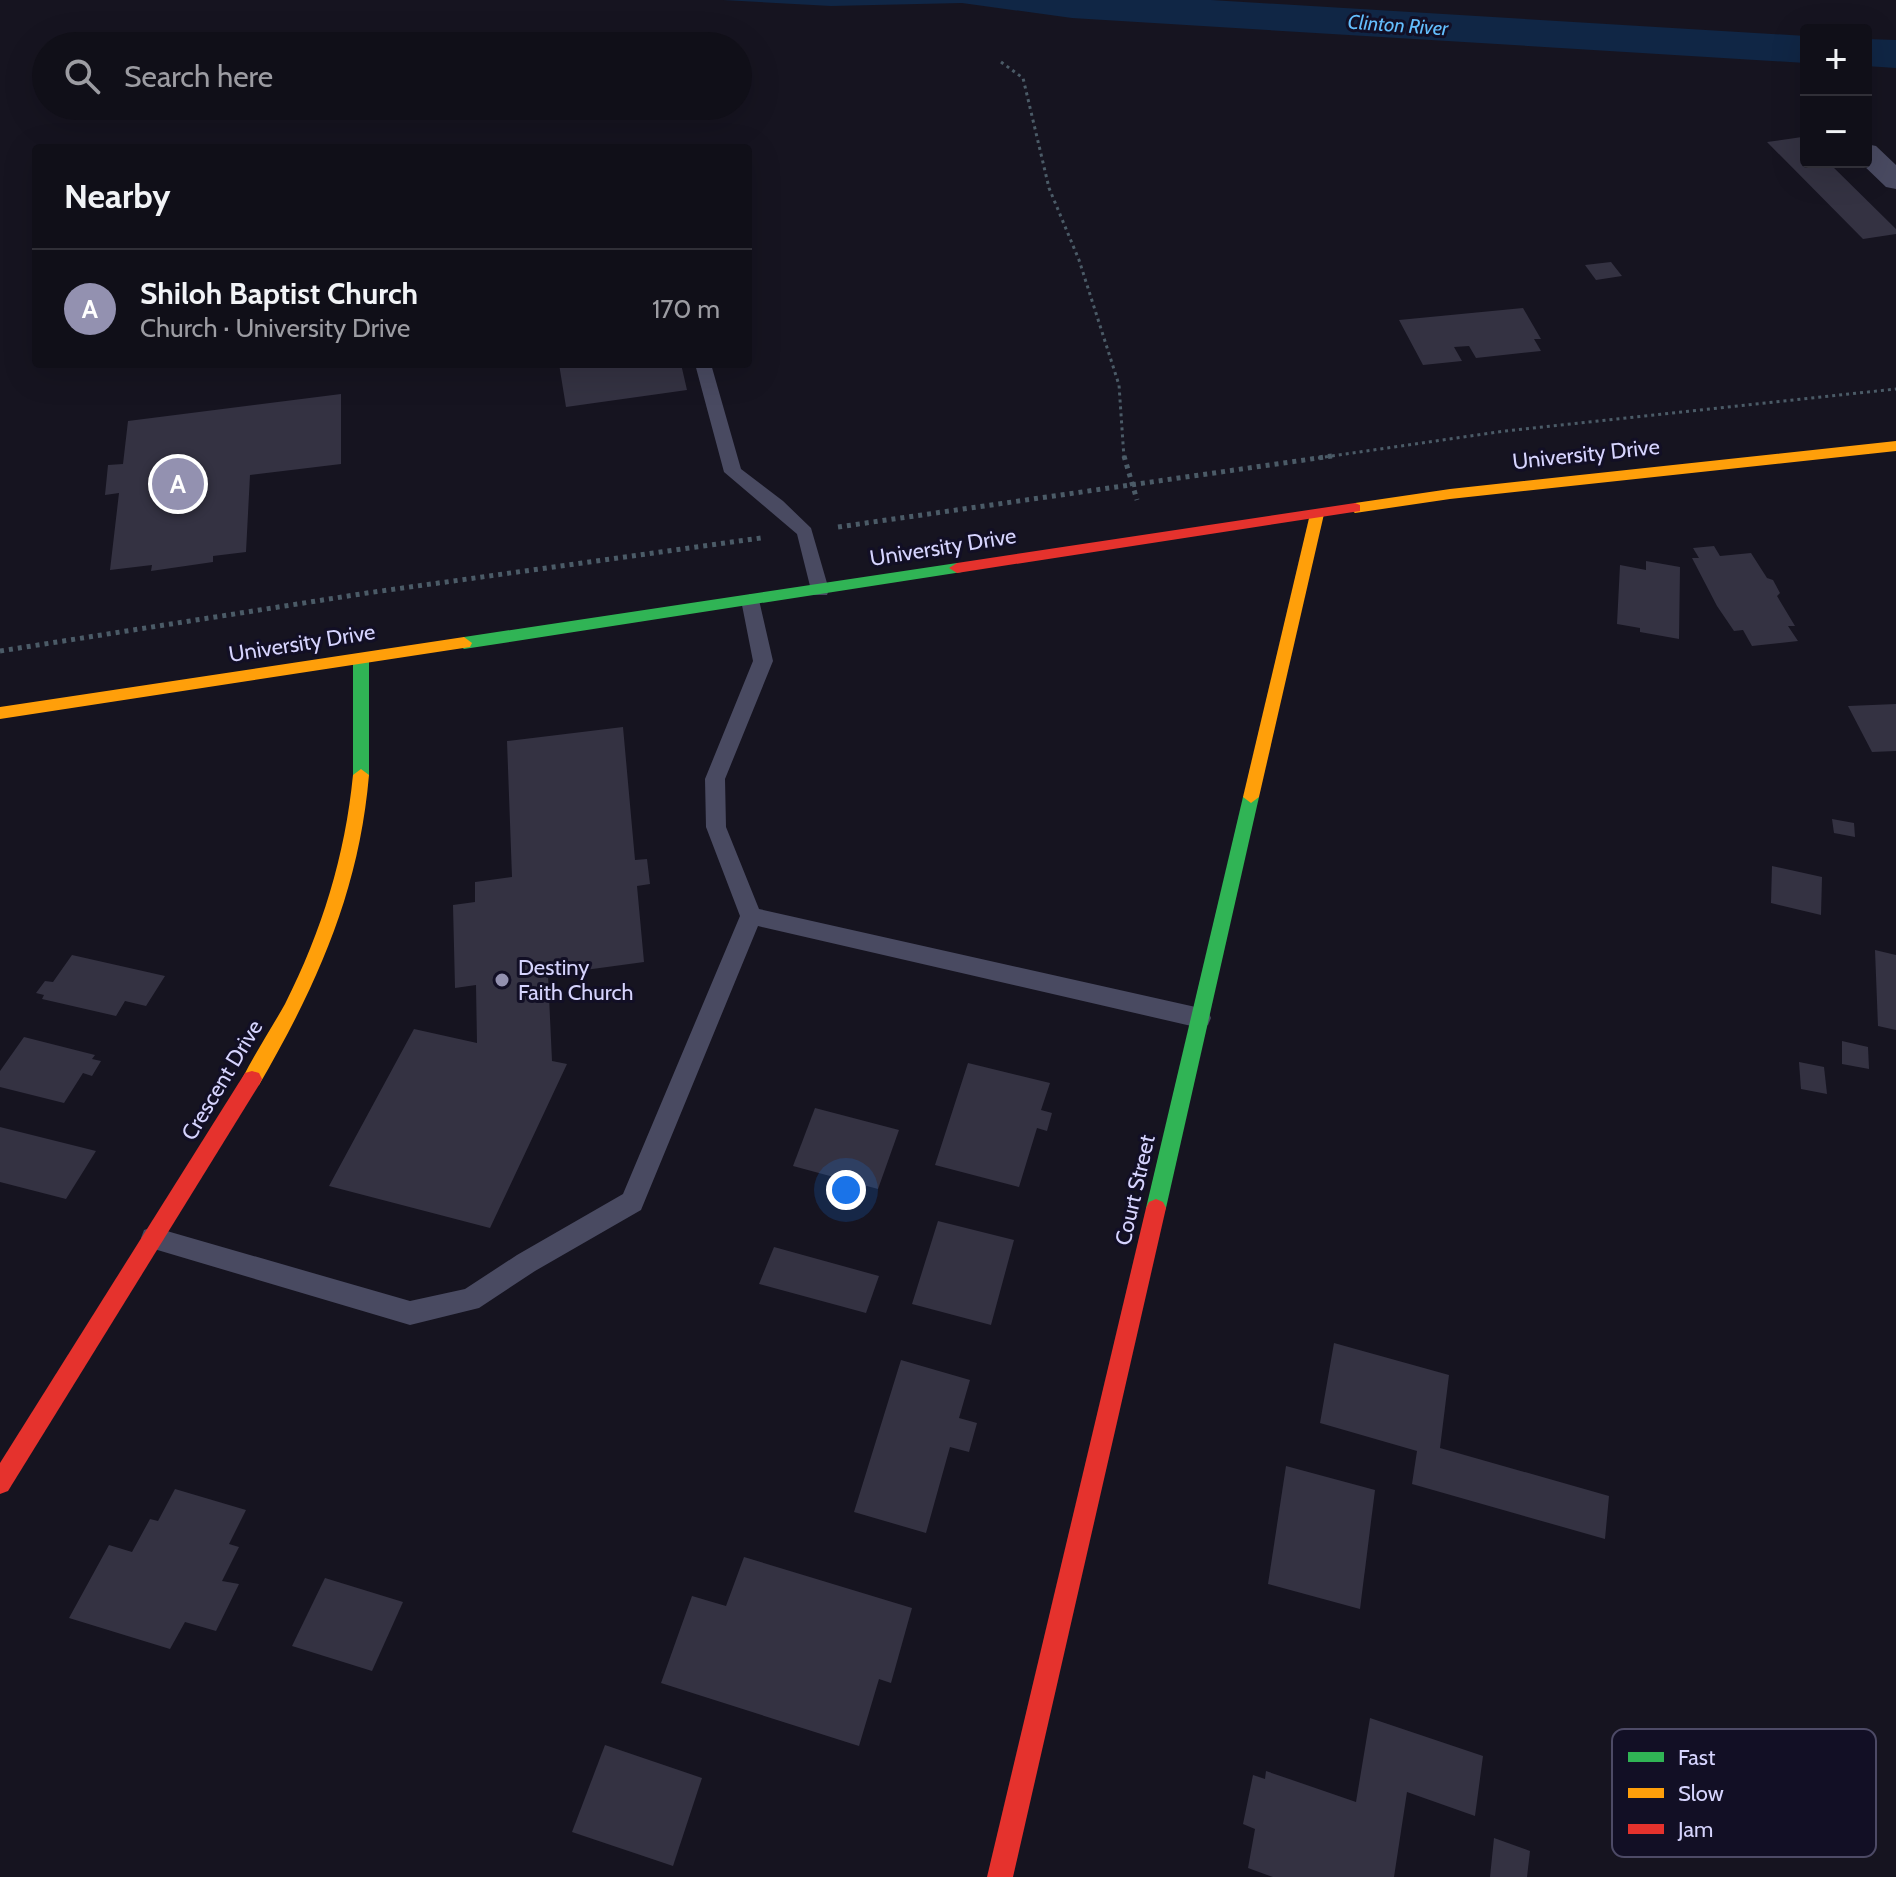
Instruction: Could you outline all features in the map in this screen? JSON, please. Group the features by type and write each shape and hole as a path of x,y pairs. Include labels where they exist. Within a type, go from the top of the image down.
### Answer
{"street":[{"path":"1872,158 1896,181"},
{"name":"University Drive","path":"0,713 1317,514 1538,483 1896,446"},
{"name":"Court Street","path":"1000,1877 1317,514"},
{"name":"Crescent Drive","path":"0,1483 265,1059 297,1001 331,923 352,849 361,793 361,659"}],"lane":[{"path":"704,368 733,472 777,505 805,532 820,590"},
{"path":"153,1238 410,1313 470,1300 526,1263 632,1202 751,916 716,827 715,779 763,661 750,600"},
{"path":"751,916 1200,1018"}],"path":[{"path":"1001,62 1023,78 1049,188 1079,260 1119,385 1124,461 1150,539"},
{"path":"0,651 367,593 1505,431 1896,389"}],"water":[{"name":"Clinton River","path":"723,0 1211,0 1800,36 1800,63 1072,18 962,3 831,6"},
{"path":"1872,39 1896,40 1896,68 1872,66"}],"building":[{"path":"1800,137 1800,168 1834,168 1896,229 1896,234 1863,239 1767,142"},
{"path":"1611,262 1622,276 1596,280 1585,265"},
{"path":"1523,308 1541,339 1534,339 1541,351 1476,358 1469,346 1454,347 1462,361 1423,365 1399,320"},
{"path":"560,368 682,368 687,390 566,407"},
{"path":"341,394 341,464 250,475 246,552 213,556 213,562 151,571 152,565 110,570 119,493 105,495 108,465 123,464 128,421"},
{"path":"1714,546 1720,556 1751,553 1780,593 1777,596 1795,626 1788,626 1798,641 1752,646 1743,630 1734,631 1692,558 1699,558 1693,548"},
{"path":"1646,561 1680,567 1679,639 1617,624 1620,565 1646,570"},
{"path":"1896,704 1896,751 1872,752 1848,706"},
{"name":"Destiny Faith Church","path":"623,727 635,860 647,859 650,884 637,886 644,962 548,975 552,1061 567,1064 490,1228 329,1186 414,1029 477,1043 476,985 455,988 453,905 475,902 475,882 512,877 507,741"},
{"path":"1832,819 1854,823 1855,837 1834,833"},
{"path":"1772,866 1822,877 1821,915 1771,903"},
{"path":"1875,950 1896,955 1896,1030 1878,1026"},
{"path":"72,955 165,976 146,1006 125,1001 116,1016 42,999 44,995 36,993 45,981 53,982"},
{"path":"24,1037 95,1055 92,1059 101,1061 92,1076 83,1073 64,1103 0,1087 0,1071"},
{"path":"1842,1041 1868,1047 1869,1069 1842,1064"},
{"path":"1799,1062 1824,1067 1827,1094 1801,1089"},
{"path":"968,1063 1050,1083 1041,1110 1052,1113 1047,1131 1037,1128 1019,1187 935,1165"},
{"path":"815,1108 899,1130 878,1189 793,1166"},
{"path":"0,1127 96,1151 66,1199 0,1182"},
{"path":"938,1221 1014,1240 991,1325 912,1304"},
{"path":"774,1247 879,1276 866,1313 759,1284"},
{"path":"1334,1343 1449,1375 1440,1448 1609,1496 1605,1539 1412,1484 1417,1451 1320,1423"},
{"path":"901,1360 970,1380 959,1418 977,1423 969,1452 950,1447 926,1533 854,1512"},
{"path":"1286,1466 1375,1490 1360,1609 1268,1584"},
{"path":"175,1489 246,1510 229,1544 239,1547 222,1581 239,1584 216,1631 185,1622 170,1649 69,1618 109,1545 132,1552 150,1519 158,1521"},
{"path":"744,1557 912,1608 891,1683 879,1679 859,1746 661,1683 692,1596 726,1606"},
{"path":"325,1578 403,1602 372,1671 292,1646"},
{"path":"1370,1718 1483,1756 1475,1816 1407,1792 1394,1877 1273,1877 1248,1868 1255,1829 1243,1824 1253,1775 1265,1779 1266,1771 1356,1802"},
{"path":"605,1745 702,1778 673,1866 572,1832"},
{"path":"1494,1838 1530,1851 1527,1877 1490,1877"}],"traffic: fast":[{"path":"464,643 957,568"},
{"path":"361,659 361,775"},
{"path":"1156,1208 1251,797"}],"traffic: slow":[{"path":"1355,508 1450,494 1896,446"},
{"path":"1251,797 1317,514"},
{"path":"0,713 464,643"},
{"path":"252,1079 292,1008 326,933 350,856 361,775"}],"traffic: jam":[{"path":"957,568 1355,508"},
{"path":"0,1483 252,1079"},
{"path":"1000,1877 1156,1208"}],"place":[{"name":"Shiloh Baptist Church","path":"178,484"},
{"name":"Destiny Faith Church","path":"502,980"}]}
